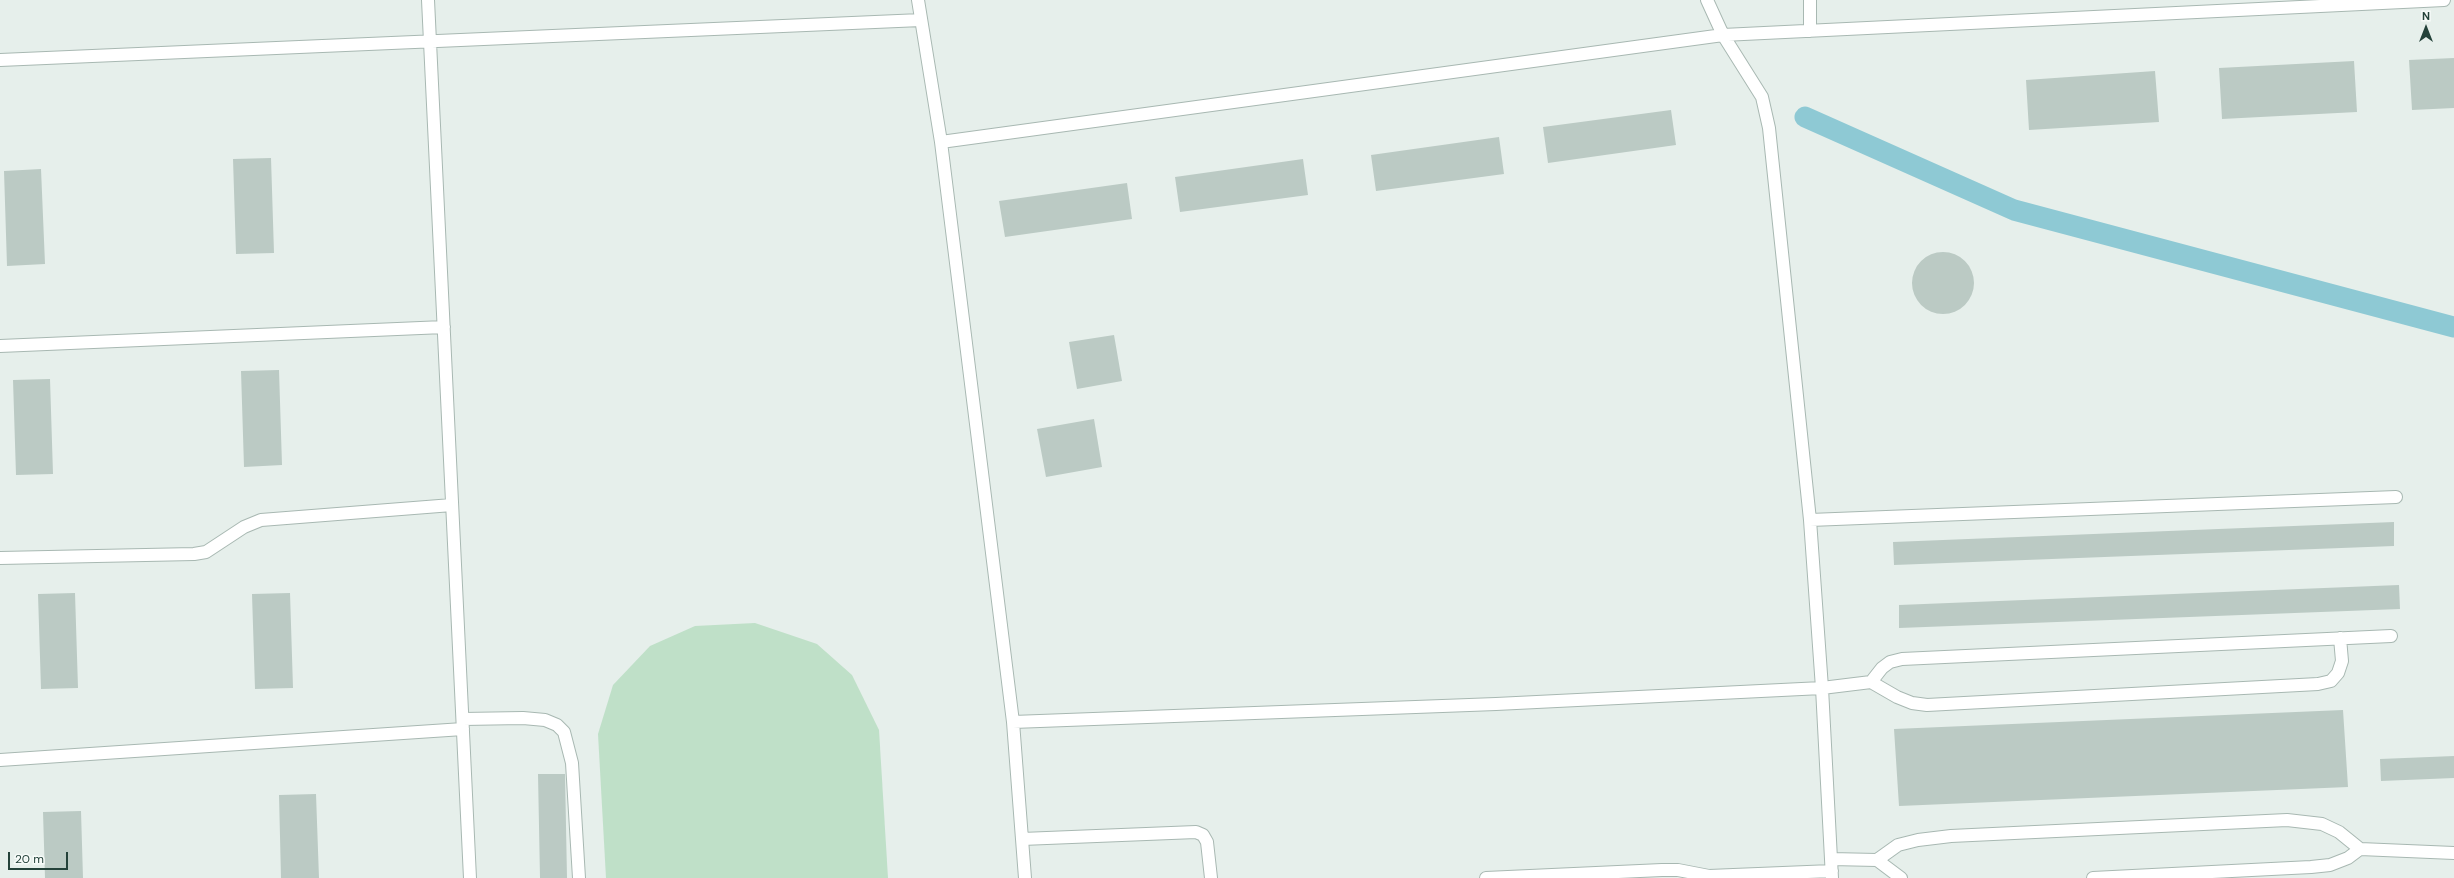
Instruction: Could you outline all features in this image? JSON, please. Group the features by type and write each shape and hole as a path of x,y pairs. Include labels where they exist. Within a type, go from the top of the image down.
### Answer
{"street":[{"path":"428,0 470,878"},
{"path":"918,0 941,142 1013,722 1025,878"},
{"path":"1707,0 1723,35 1762,97 1769,128 1810,520 1822,688 1831,869"},
{"path":"1810,0 1810,31"},
{"path":"941,142 1723,35 2444,0"},
{"path":"0,60 921,20"},
{"path":"0,346 444,328"},
{"path":"1810,520 2396,497"},
{"path":"0,558 194,554 206,552 244,528 261,520 452,505"},
{"path":"1871,682 1882,668 1890,662 1902,659 2391,636"},
{"path":"1013,722 1496,704 1822,688 1871,682 1897,697 1912,703 1927,705 2318,684 2331,681 2338,673 2342,661 2340,638"},
{"path":"0,760 523,718 545,720 557,724 564,732 572,763 579,878"},
{"path":"1486,878 1662,870 1678,870 1709,876 1831,869 1877,860 1898,845 1918,840 1951,836 2287,820 2322,824 2339,832 2360,849 2454,853"},
{"path":"1022,839 1196,832 1203,835 1206,842 1210,878"},
{"path":"2093,878 2330,865 2348,858 2360,849"},
{"path":"1877,860 1901,878"}],"green space":[{"path":"755,623 817,644 852,675 879,730 888,878 606,878 598,734 613,685 650,646 695,626"}],"building":[{"path":"2454,58 2454,108 2412,110 2409,60"},
{"path":"2354,61 2357,112 2222,119 2219,68"},
{"path":"2155,71 2159,122 2029,130 2026,80"},
{"path":"1671,110 1676,145 1548,163 1543,127"},
{"path":"1499,137 1504,174 1376,191 1371,155"},
{"path":"271,158 274,253 236,254 233,159"},
{"path":"1303,159 1308,195 1180,212 1175,177"},
{"path":"41,169 45,264 7,266 4,171"},
{"path":"1127,183 1132,219 1005,237 999,201"},
{"path":"1937,252 1949,252 1965,261 1972,271 1974,283 1972,295 1965,305 1949,314 1937,314 1926,309 1917,300 1912,289 1912,277 1917,266 1926,257"},
{"path":"1114,335 1122,381 1077,389 1069,342"},
{"path":"279,370 282,465 244,467 241,371"},
{"path":"50,379 53,474 16,475 13,380"},
{"path":"1094,419 1102,467 1046,477 1037,429"},
{"path":"2394,522 2394,546 1894,565 1893,542"},
{"path":"2399,585 2400,609 1899,628 1899,605"},
{"path":"75,593 78,688 41,689 38,594"},
{"path":"290,593 293,688 255,689 252,594"},
{"path":"2343,710 2348,787 1899,806 1894,729"},
{"path":"2454,756 2454,778 2381,781 2380,759"},
{"path":"538,774 565,774 567,878 540,878"},
{"path":"316,794 319,878 281,878 279,795"},
{"path":"81,811 83,878 45,878 43,812"}],"waterway":[{"path":"1805,117 2014,210 2454,327"}]}
